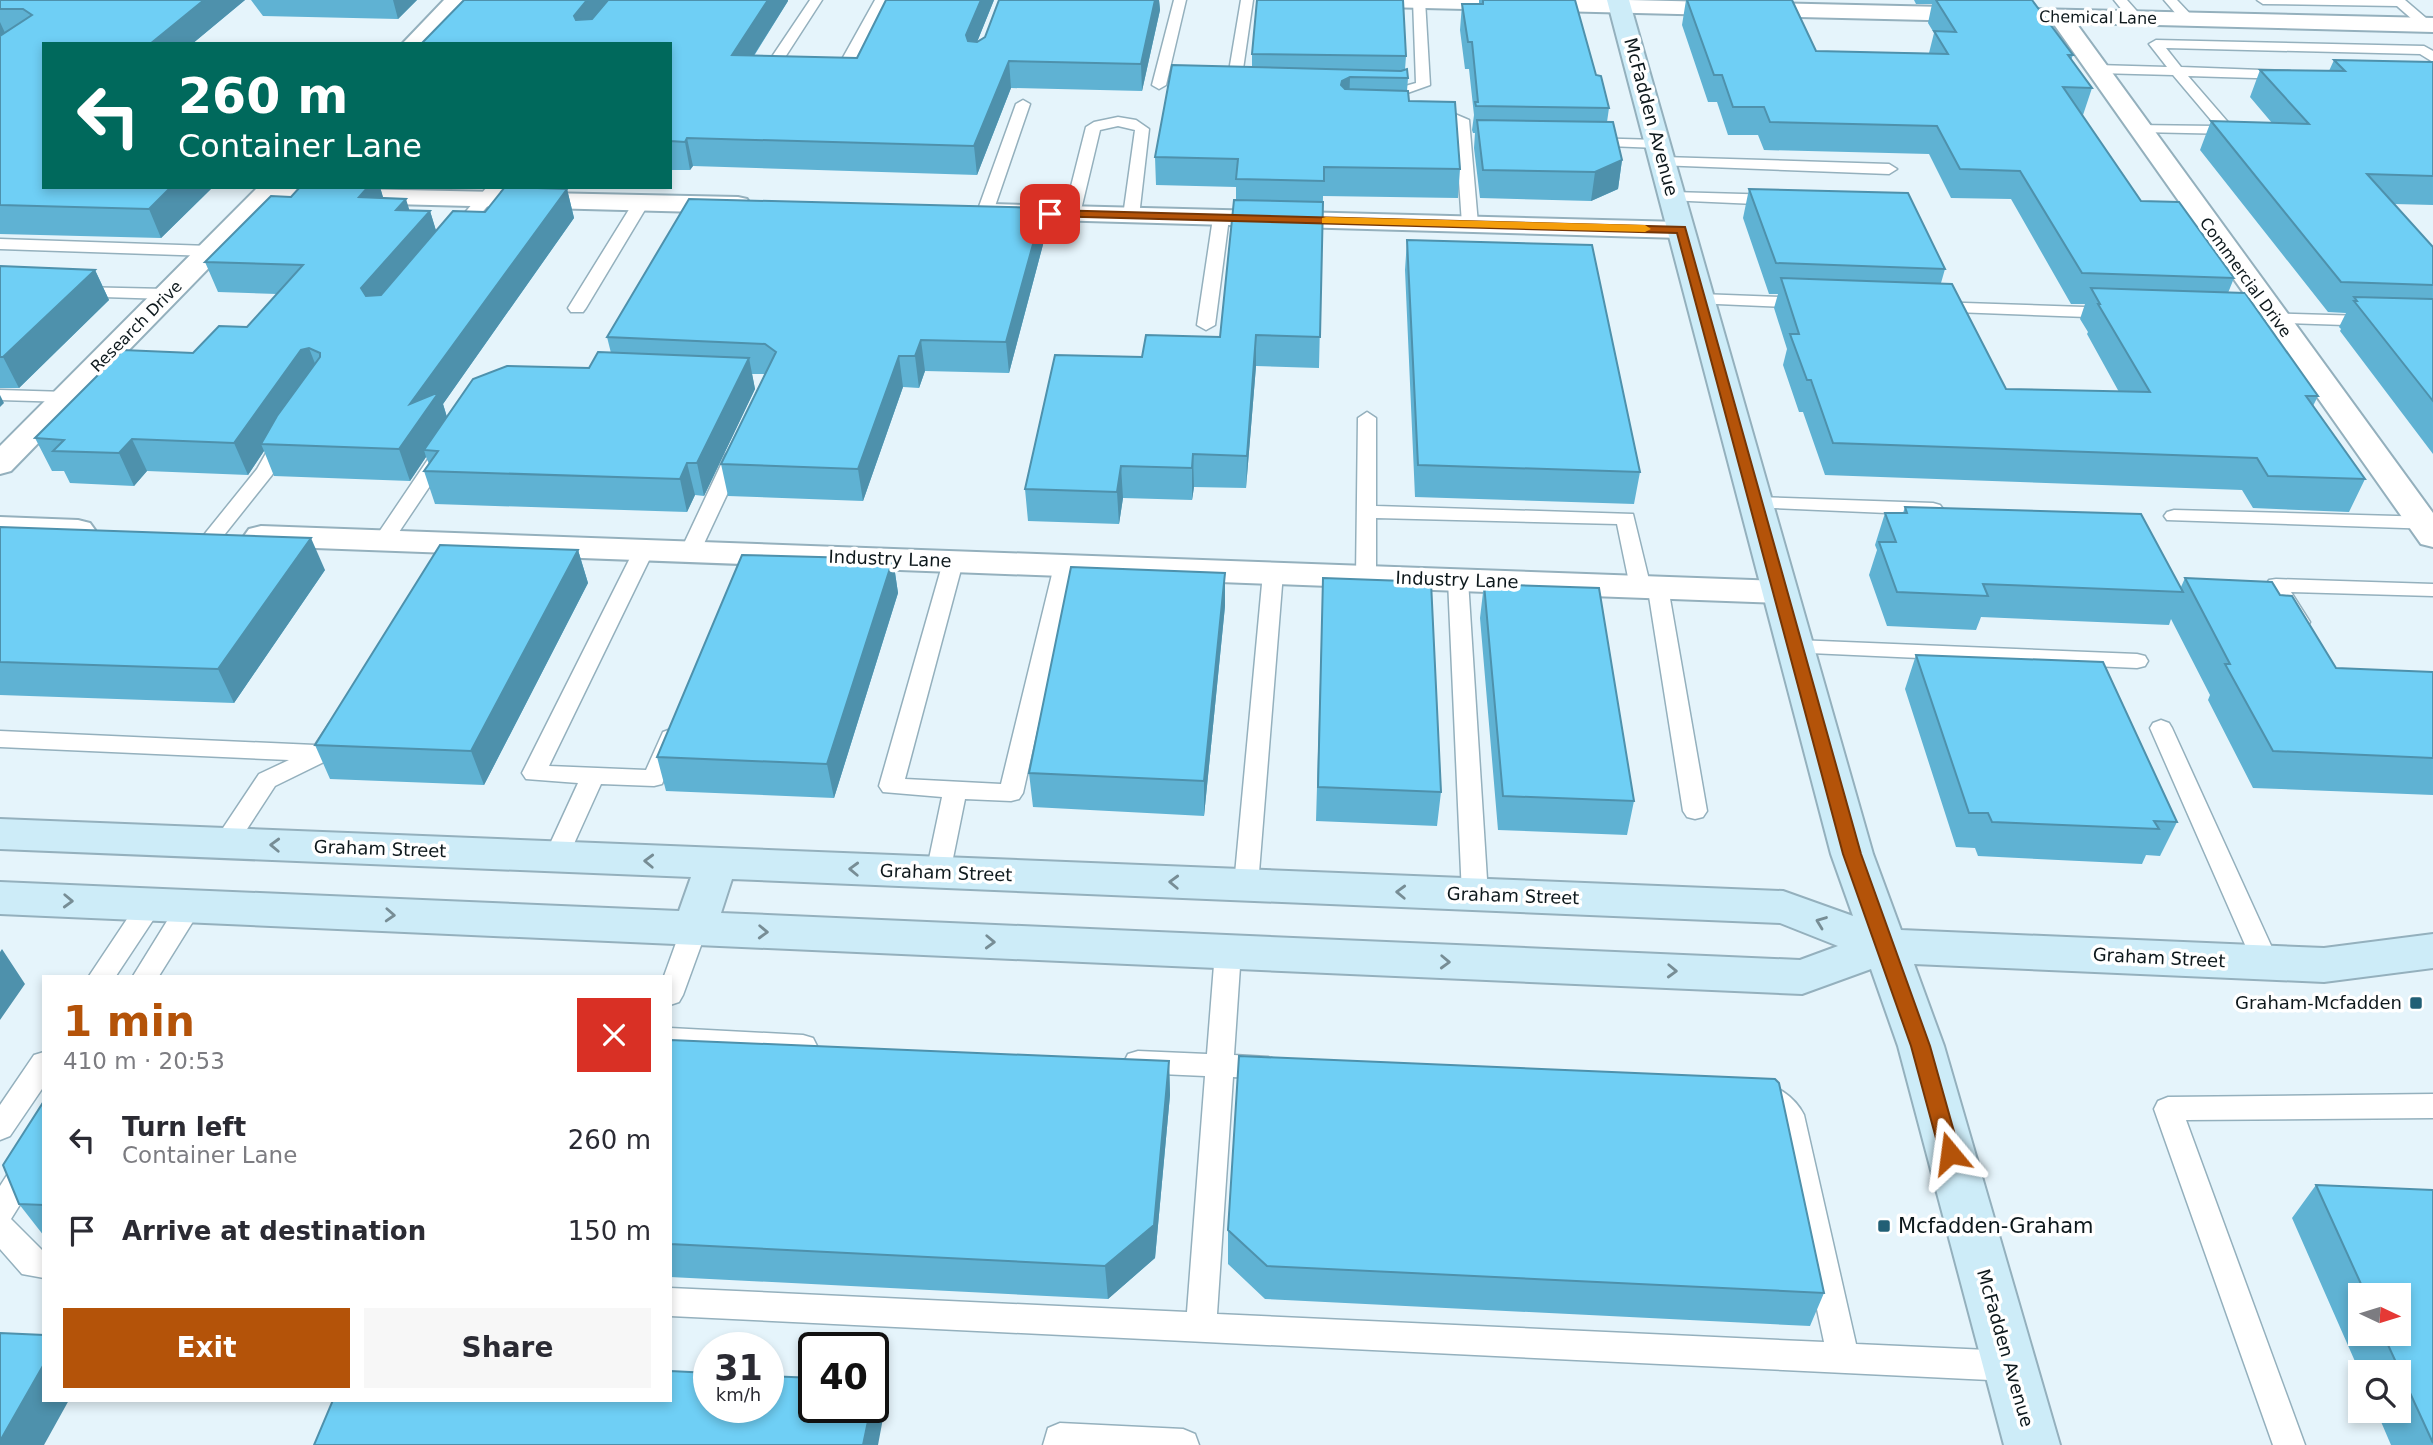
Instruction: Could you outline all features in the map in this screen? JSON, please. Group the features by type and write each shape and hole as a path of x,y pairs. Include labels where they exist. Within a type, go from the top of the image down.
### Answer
{"street":[{"path":"415,42 456,0"},
{"name":"Chemical Lane","path":"1343,0 2006,8 2059,16 2430,24"},
{"name":"McFadden Avenue","path":"1619,3 1852,854 1921,1046 2032,1445"},
{"name":"Commercial Drive","path":"2059,16 2138,128 2262,318 2430,528"},
{"path":"270,190 492,193 641,203 765,206"},
{"name":"Research Drive","path":"0,464 270,190"},
{"path":"957,211 1681,230"},
{"path":"0,527 107,531"},
{"name":"Industry Lane","path":"201,534 383,541 444,554 644,550 690,552 744,567 953,562 1780,592"},
{"name":"Graham Street","path":"0,834 1783,907 1885,946 2324,965 2433,951"},
{"path":"694,929 718,863"},
{"name":"Graham Street","path":"0,898 1802,977 1885,946"}],"lane":[{"path":"766,76 816,0"},
{"path":"848,61 881,0"},
{"path":"1159,85 1180,0"},
{"path":"1247,0 1234,83 1235,86 1262,89"},
{"path":"2120,0 2136,18"},
{"path":"2170,0 2188,19"},
{"path":"2263,0 2402,1 2430,24"},
{"path":"1358,91 1399,92 1423,85 1419,1"},
{"path":"2138,128 2228,131 2156,44 2424,50 2433,58"},
{"path":"2096,69 2312,75"},
{"path":"985,212 1023,104"},
{"path":"1416,113 1443,113 1462,120 1470,140 1470,224"},
{"path":"1072,214 1093,127 1105,122 1136,123 1142,129 1131,216"},
{"path":"1574,142 1660,153 1760,182 1792,201"},
{"path":"1672,197 1760,182 1889,169"},
{"path":"439,252 492,193"},
{"path":"577,308 641,203"},
{"path":"1206,326 1221,218"},
{"path":"0,244 210,251"},
{"path":"54,291 167,295"},
{"path":"1700,299 1824,303"},
{"path":"1920,307 2125,314"},
{"path":"2262,318 2433,323"},
{"path":"0,395 66,397"},
{"path":"1366,577 1367,418"},
{"path":"201,534 265,471 293,425"},
{"path":"690,552 747,432"},
{"path":"383,541 453,436"},
{"path":"1756,503 1951,510"},
{"path":"1366,512 1626,518 1649,587 1695,811"},
{"path":"2174,516 2430,528"},
{"path":"644,550 534,773 654,778 680,716"},
{"path":"953,562 891,786 1011,793 1064,566"},
{"path":"1246,885 1273,573"},
{"path":"1458,580 1475,895"},
{"path":"2308,637 2276,585 2433,590"},
{"path":"1796,647 2137,661"},
{"path":"225,843 267,780 322,753 348,712"},
{"path":"2161,729 2266,963"},
{"path":"0,739 322,753"},
{"path":"556,857 593,775"},
{"path":"938,873 955,790"},
{"path":"103,975 170,906"},
{"path":"146,975 170,906"},
{"path":"672,990 694,929"},
{"path":"1201,1327 1228,952"},
{"path":"672,1039 835,1047"},
{"path":"1110,1061 1289,1069"},
{"path":"0,1128 42,1066"},
{"path":"1743,1087 1757,1088 1790,1115 1843,1358"},
{"path":"2289,1445 2168,1109 2433,1106"},
{"path":"0,1211 42,1144"},
{"path":"0,1228 33,1264 42,1265"},
{"path":"672,1302 2010,1366"},
{"path":"1059,1445 1060,1439 1183,1445"}],"shaded area":[{"path":"0,0 2433,0 2433,1445 0,1445"}],"building":[{"path":"0,0 204,0 152,42 42,42 42,189 169,189 149,209 0,205 0,36 32,15 23,9 0,9"},
{"path":"464,0 587,0 574,16 576,20 592,19 608,0 768,0 732,55 857,58 886,0 981,0 966,35 968,41 977,42 985,37 999,0 1155,0 1141,64 1009,61 974,146 687,138 685,142 672,141 672,42 423,42"},
{"path":"1257,0 1403,0 1406,56 1252,54"},
{"path":"1483,0 1575,0 1596,75 1601,76 1609,108 1476,106 1475,102 1478,102 1472,42 1468,42 1462,4 1483,4"},
{"path":"1687,0 1792,0 1816,51 1948,54 1934,31 1956,32 1936,0 2032,0 2073,55 2068,55 2092,88 2063,87 2141,201 2179,202 2234,278 2082,273 2020,171 1960,169 1937,126 1770,122 1764,107 1733,107 1722,75 1714,75"},
{"path":"2334,60 2433,62 2433,176 2367,174 2433,247 2433,285 2341,282 2211,121 2309,124 2260,70 2345,71"},
{"path":"1172,65 1401,71 1407,69 1408,78 1350,77 1342,81 1341,85 1345,89 1408,91 1409,101 1455,102 1460,169 1324,167 1324,181 1236,179 1238,159 1155,157"},
{"path":"1477,120 1613,122 1622,160 1595,172 1483,170"},
{"path":"298,189 366,189 359,197 406,199 396,210 430,211 361,288 366,296 381,295 453,211 485,212 503,189 567,189 410,404 439,392 399,449 261,444 277,416 320,357 320,353 309,348 301,350 234,443 132,439 119,453 53,451 64,440 35,438 123,350 193,353 219,326 247,327 303,265 205,262 271,196 291,197"},
{"path":"1749,189 1908,193 1945,269 1776,263"},
{"path":"689,199 1043,208 1006,342 921,340 915,356 899,356 858,469 721,464 776,352 765,344 607,337"},
{"path":"1234,200 1323,202 1320,337 1256,335 1247,456 1193,454 1192,468 1121,466 1117,492 1025,489 1055,355 1142,357 1146,335 1220,337"},
{"path":"1407,240 1592,245 1640,472 1418,465"},
{"path":"0,266 95,270 0,357"},
{"path":"1781,278 1952,284 2006,389 2150,392 2091,288 2245,293 2318,396 2306,396 2365,479 2268,476 2257,458 1833,443 1811,380 1807,380 1790,334 1799,334"},
{"path":"2354,297 2433,299 2433,401 2354,301 2357,301"},
{"path":"598,352 749,358 697,463 687,463 680,479 424,471 438,451 424,450 473,379 507,366 589,368"},
{"path":"1905,507 2141,514 2183,592 1983,584 1988,596 1897,592 1879,542 1896,542 1885,513 1907,513"},
{"path":"0,527 311,538 218,669 0,662"},
{"path":"440,545 578,550 471,751 315,745"},
{"path":"742,555 893,559 827,764 657,757"},
{"path":"1071,567 1225,573 1204,781 1029,773"},
{"path":"1323,578 1431,582 1441,792 1318,787"},
{"path":"2185,578 2272,582 2280,595 2292,596 2336,668 2433,672 2433,758 2273,751 2225,664 2230,664"},
{"path":"1484,584 1599,588 1634,801 1503,796"},
{"path":"1916,655 2103,662 2177,822 2154,821 2159,829 1992,822 1988,813 1969,813"},
{"path":"672,1040 1169,1061 1154,1225 1105,1266 672,1244"},
{"path":"1239,1056 1775,1079 1779,1083 1824,1293 1267,1266 1228,1230"},
{"path":"42,1104 42,1205 19,1204 3,1165"},
{"path":"2316,1185 2433,1190 2433,1443 2411,1395 2411,1360 2395,1360 2389,1346 2412,1346 2412,1283 2361,1283"},
{"path":"0,1333 42,1335 42,1368 0,1441"},
{"path":"672,1371 693,1372 693,1423 784,1423 784,1377 798,1377 798,1423 868,1423 863,1445 314,1445 332,1402 672,1402"}],"slow traffic":[{"path":"1326,221 1645,229"}],"place":[{"name":"Graham-Mcfadden","path":"2416,1003"},
{"name":"Mcfadden-Graham","path":"1884,1226"}],"route":[{"path":"1050,214 1681,230 1852,854 1921,1046 1950,1153"}]}
